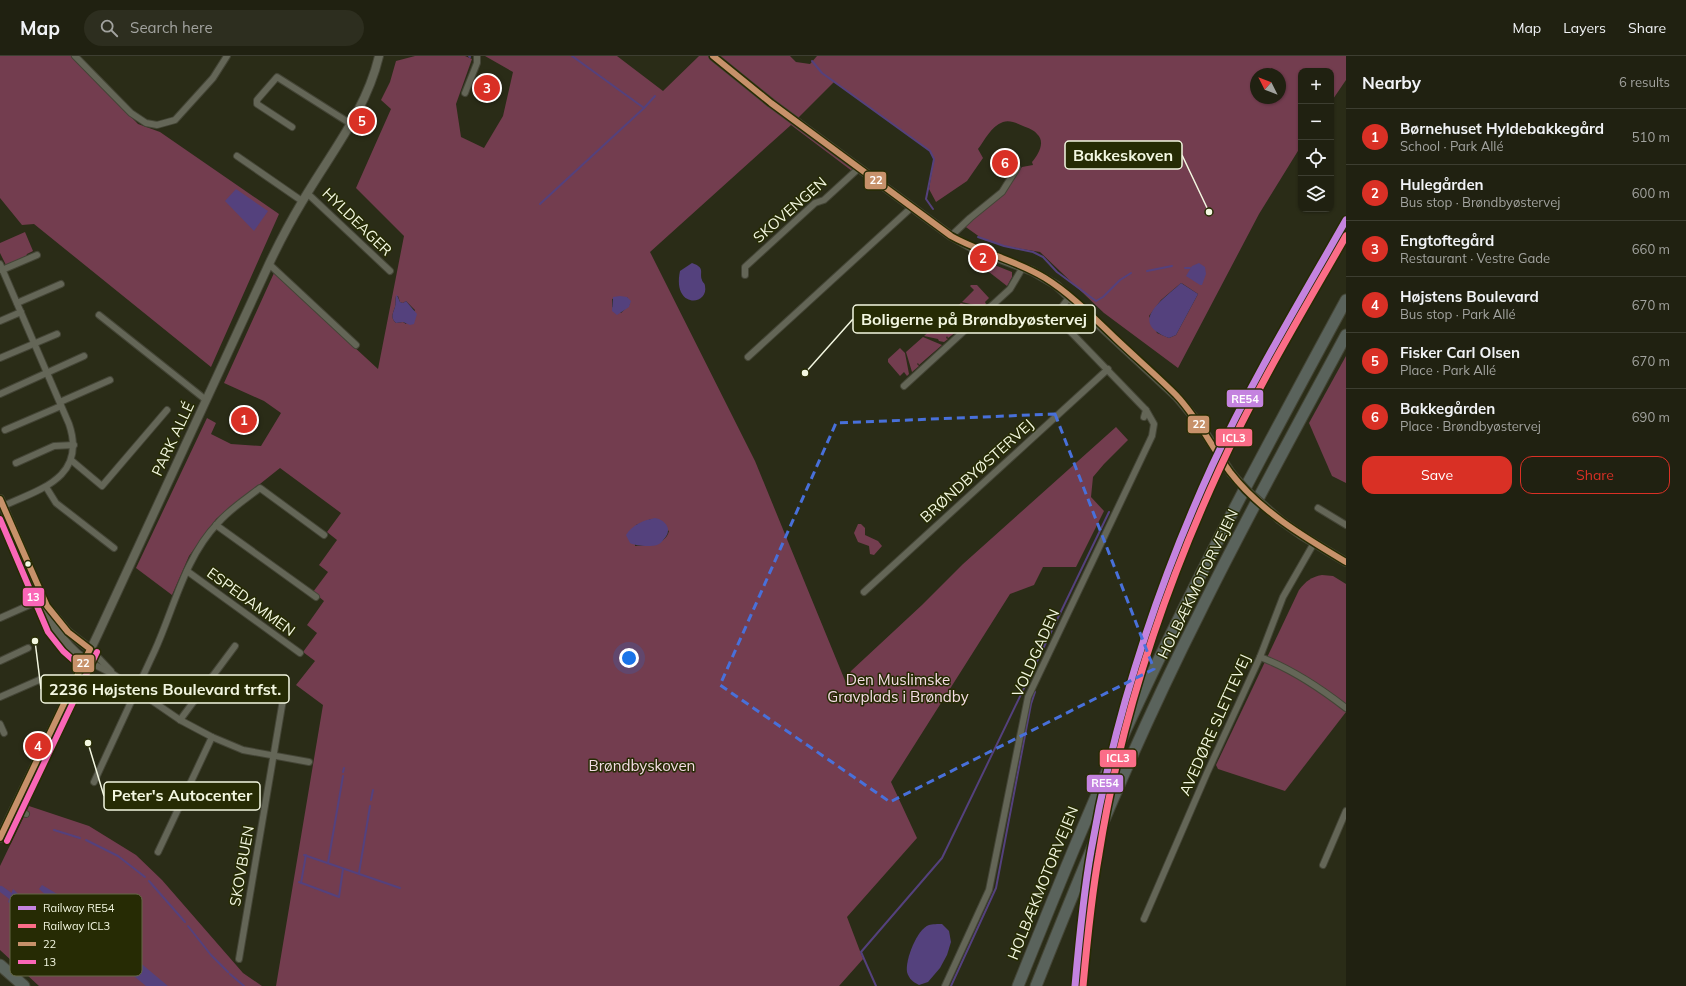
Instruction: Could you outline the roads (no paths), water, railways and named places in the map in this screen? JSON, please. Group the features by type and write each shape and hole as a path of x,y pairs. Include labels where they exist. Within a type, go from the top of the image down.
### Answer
{"highway":[{"name":"HOLBÆKMOTORVEJEN","path":"1018,986 1093,802 1156,665 1237,503 1346,300"},
{"name":"HOLBÆKMOTORVEJEN","path":"1036,986 1074,890 1158,699 1247,520 1346,336"},
{"path":"0,965 10,974"},
{"path":"13,976 24,986"}],"street":[{"path":"75,56 138,119 156,125 175,120 212,78 227,56"},
{"name":"PARK ALLÉ","path":"0,838 85,660 286,228 351,124 365,98 375,73 379,56"},
{"path":"465,93 477,63 477,56"},
{"path":"713,56 771,103 951,236 976,250 1023,267 1056,286 1070,297 1176,396 1198,422 1224,464 1251,496 1280,520 1346,562"},
{"path":"292,128 257,104 257,100 277,77 351,124"},
{"path":"237,156 302,201"},
{"name":"SKOVENGEN","path":"745,275 745,267 814,203 824,200 858,168"},
{"path":"951,236 970,218 1002,192 1017,168"},
{"name":"HYLDEAGER","path":"308,193 390,271"},
{"path":"748,357 912,207"},
{"path":"36,255 1,267 61,404 71,431 74,445 71,460 59,479 46,487 2,502 56,628 63,640 85,660 113,674 180,720 212,737 243,750 274,757 309,762"},
{"path":"269,264 356,345"},
{"path":"904,386 1010,289 1023,267"},
{"path":"0,283 7,280"},
{"path":"17,304 61,284"},
{"path":"1070,297 1060,310 1061,320 1067,329 1108,369"},
{"path":"0,321 21,312"},
{"path":"99,315 206,400"},
{"path":"0,358 56,334"},
{"path":"0,394 84,356"},
{"name":"VOLDGADEN","path":"945,986 989,890 1028,697 1152,436 1154,424 1108,369"},
{"name":"BRØNDBYØSTERVEJ","path":"864,592 1108,369"},
{"path":"5,430 110,380"},
{"path":"71,460 102,486 167,410"},
{"path":"16,463 54,446 74,445"},
{"path":"46,487 56,502 114,548"},
{"name":"ESPEDAMMEN","path":"94,782 155,650 187,571 201,546 216,525 260,488 324,535"},
{"path":"1318,508 1346,525"},
{"path":"216,525 316,597"},
{"name":"AVEDØRE SLETTEVEJ","path":"1144,919 1207,773 1260,657 1283,598 1314,543"},
{"name":"ESPEDAMMEN","path":"187,571 300,653"},
{"path":"0,618 43,599"},
{"path":"47,606 68,632 90,649 113,674"},
{"path":"180,720 235,646"},
{"path":"0,661 28,648"},
{"path":"1260,657 1282,665 1304,678 1346,708"},
{"path":"0,697 39,680"},
{"name":"SKOVBUEN","path":"239,959 286,682"},
{"path":"0,724 4,733"},
{"path":"158,852 212,737"},
{"path":"13,810 26,814"},
{"path":"1323,865 1346,811"}],"waterway":[{"path":"572,56 644,108"},
{"path":"812,61 822,73 930,151 934,159 926,199 933,209"},
{"path":"540,204 644,108 655,96"},
{"path":"978,237 1004,246 1033,252 1043,257 1057,272 1096,301 1103,297 1120,280 1131,273"},
{"path":"1147,271 1172,266"},
{"path":"1185,268 1190,268"},
{"path":"876,986 861,952 942,858 1109,512"},
{"path":"951,986 996,888 1031,704 1035,692"},
{"path":"343,772 344,768"},
{"path":"328,863 343,776"},
{"path":"371,800 373,790"},
{"path":"359,873 370,806"},
{"path":"54,830 80,838"},
{"path":"86,840 118,856 145,877"},
{"path":"304,855 400,888"},
{"path":"301,883 306,855"},
{"path":"299,882 339,897 343,869"},
{"path":"149,881 185,922"},
{"path":"1,889 10,896"},
{"path":"188,926 211,955 228,972"},
{"path":"230,974 244,986"}],"rail line":[{"name":"RE54","path":"1075,986 1086,885 1101,801 1125,703 1155,607 1192,512 1227,435 1276,342 1346,220"},
{"name":"ICL3","path":"1083,986 1094,887 1108,804 1131,706 1162,610 1199,516 1233,440 1280,352 1346,236"}],"place":[{"name":"Engtoftegård","path":"487,88"},
{"name":"Fisker Carl Olsen","path":"362,121"},
{"name":"Bakkegården","path":"1005,163"},
{"name":"Bakkeskoven","path":"1209,212"},
{"name":"Hulegården","path":"983,258"},
{"name":"Boligerne på Brøndbyøstervej","path":"805,373"},
{"name":"Børnehuset Hyldebakkegård","path":"244,420"},
{"name":"2236 Højstens Boulevard trfst.","path":"35,641"},
{"name":"Peter's Autocenter","path":"88,743"},
{"name":"Højstens Boulevard","path":"38,746"}],"park label":[{"name":"Den Muslimske Gravplads i Brøndby","path":"898,688"},
{"name":"Brøndbyskoven","path":"642,766"}]}
